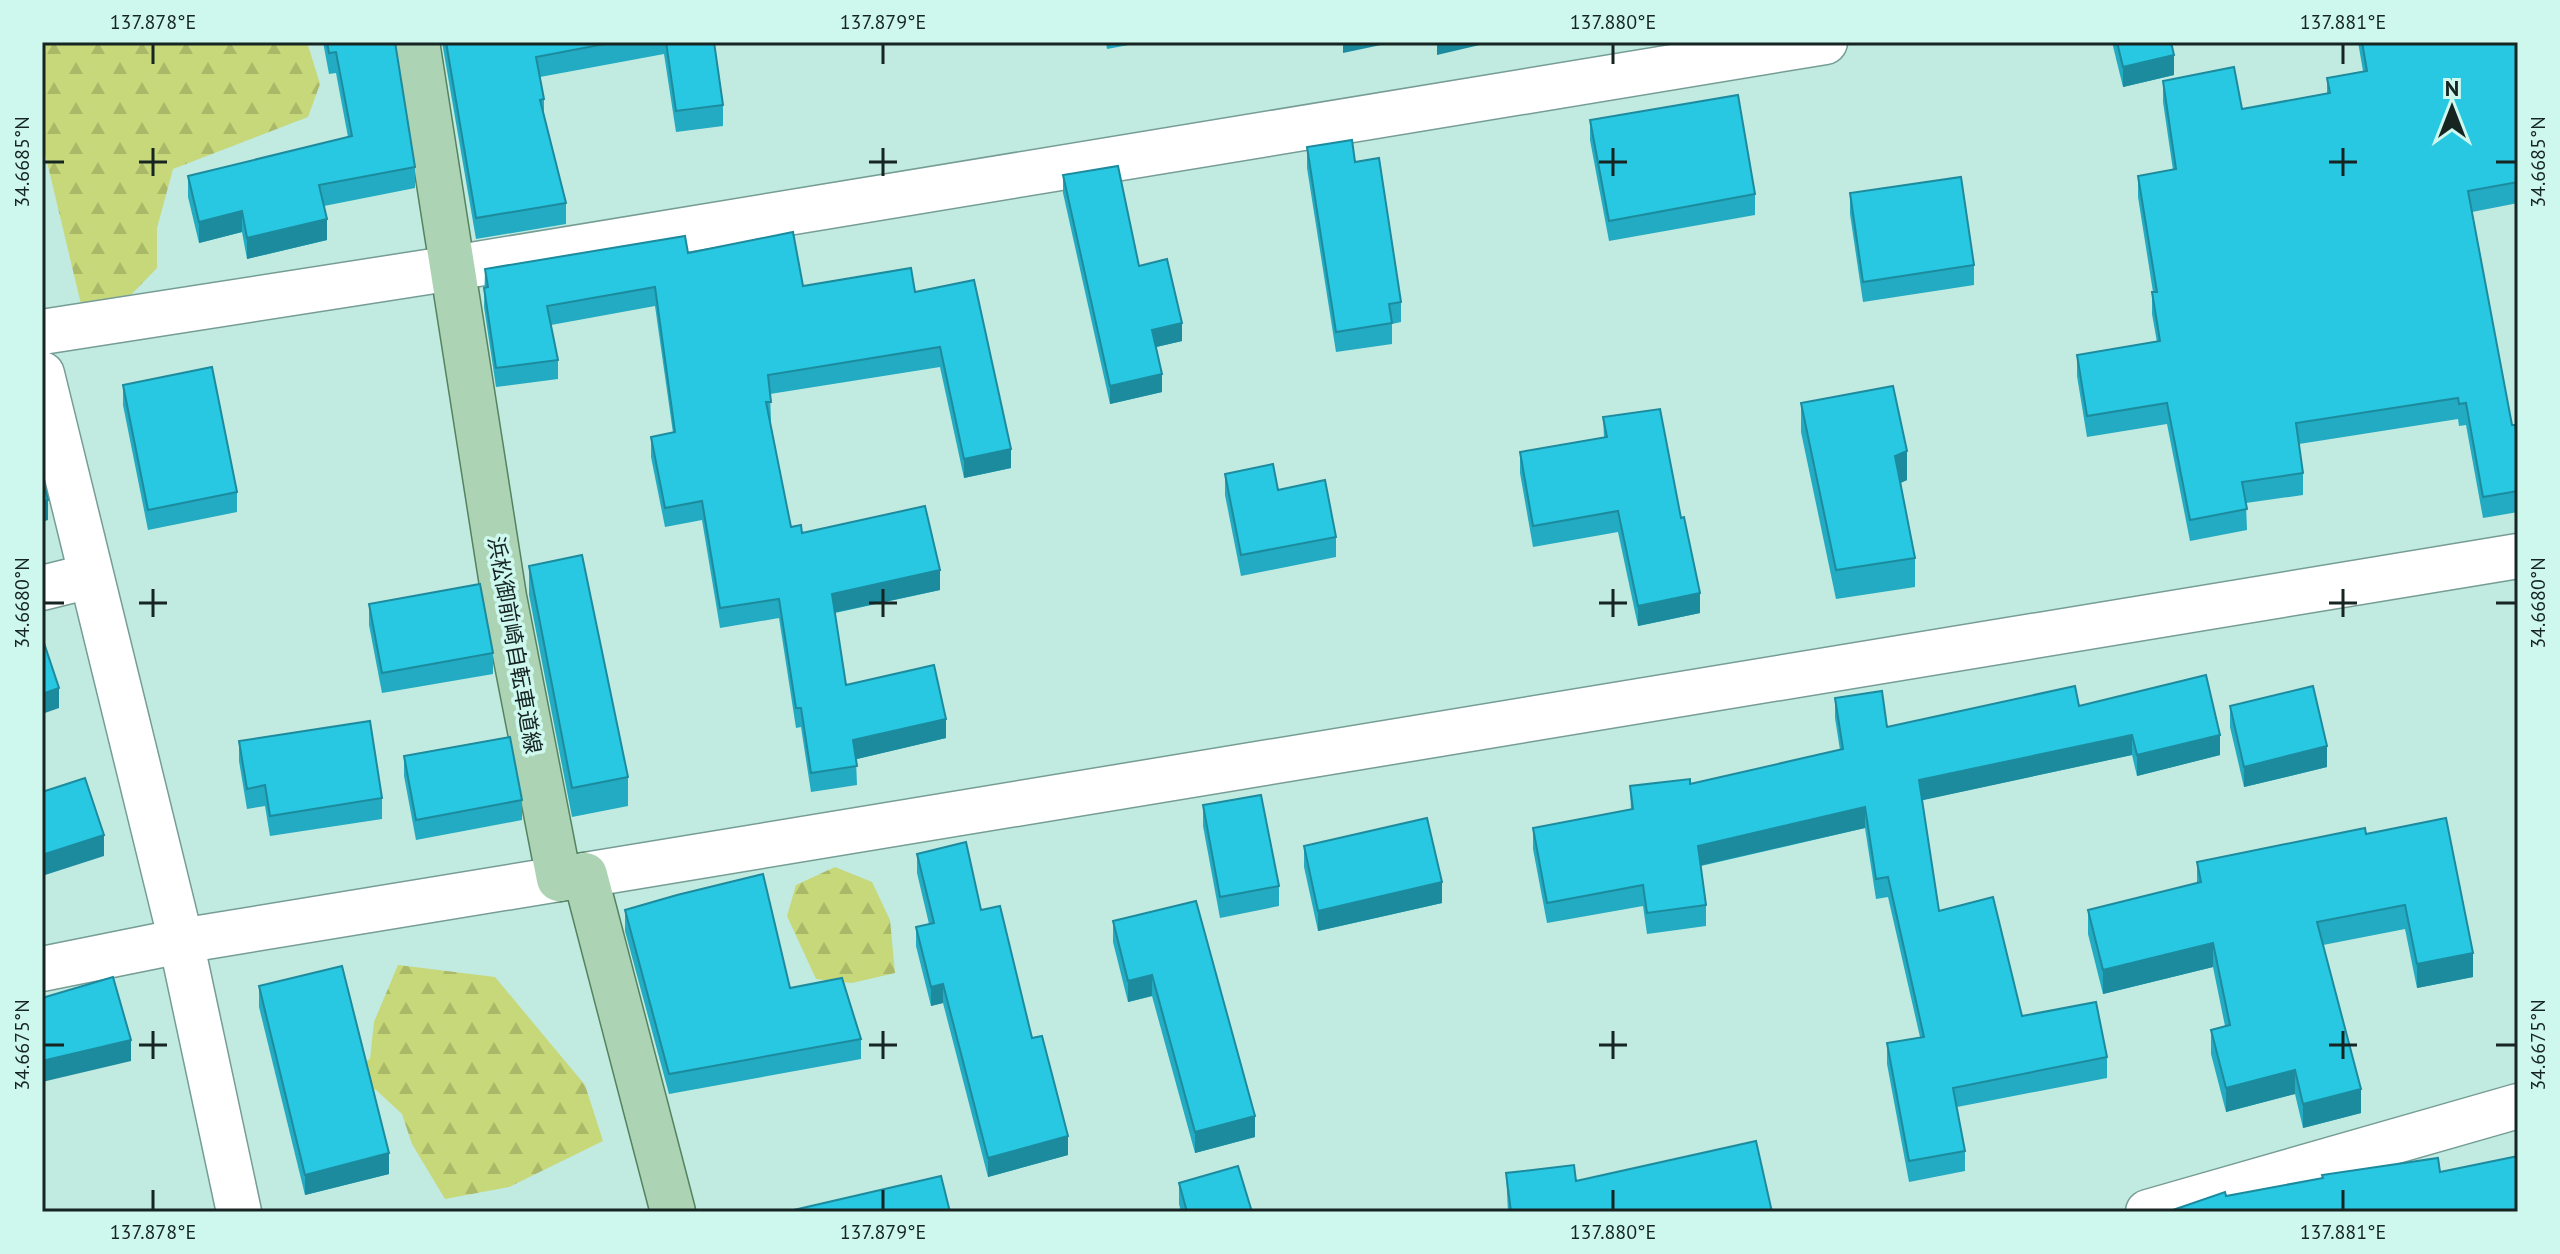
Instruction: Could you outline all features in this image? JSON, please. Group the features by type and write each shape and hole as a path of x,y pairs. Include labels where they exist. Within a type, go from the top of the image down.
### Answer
{"main road":[{"name":"浜松御前崎自転車道線","path":"417,42 504,597 572,877 673,1212"}],"street":[{"path":"42,332 453,268 1825,42"},
{"path":"42,374 181,941 239,1212"},
{"path":"42,969 181,941 2518,556"},
{"path":"42,588 90,576"},
{"path":"2148,1212 2518,1106"}],"green space":[{"path":"42,42 307,42 320,84 308,117 173,169 157,228 157,268 127,299 86,325 42,141"},
{"path":"835,867 872,882 890,920 895,973 852,983 816,979 787,916 796,885"},
{"path":"398,965 495,977 585,1085 603,1141 509,1187 445,1199 412,1144 402,1114 375,1089 328,1107 306,1089 370,1059 374,1022"}],"building":[{"path":"327,42 395,42 415,167 319,185 327,219 247,238 242,211 199,222 188,176 352,136 336,52 329,53"},
{"path":"446,42 615,42 536,57 544,99 540,100 566,203 476,218"},
{"path":"666,42 714,42 723,105 676,111"},
{"path":"2117,42 2171,42 2174,55 2123,67"},
{"path":"2362,42 2518,42 2518,182 2468,191 2512,425 2515,425 2518,441 2518,491 2483,497 2466,403 2459,404 2458,398 2296,423 2303,473 2242,482 2247,509 2190,520 2167,403 2087,416 2077,355 2160,341 2152,292 2157,292 2138,176 2176,169 2163,81 2234,67 2242,109 2330,93 2327,78 2367,71"},
{"path":"1738,95 1755,194 1609,221 1590,120"},
{"path":"1352,140 1355,162 1379,158 1401,302 1389,304 1392,323 1336,332 1307,147"},
{"path":"1118,166 1139,266 1167,259 1182,323 1152,330 1162,374 1110,386 1063,175"},
{"path":"1961,177 1974,265 1863,282 1850,193"},
{"path":"793,232 803,286 911,268 915,292 974,280 1011,449 964,459 940,347 768,375 771,402 766,402 791,527 801,525 802,533 925,506 940,570 832,594 846,685 934,665 946,719 853,740 857,766 811,773 801,708 796,708 779,599 720,608 702,501 665,508 651,437 675,432 655,287 547,306 558,360 496,368 484,288 488,287 485,269 685,236 688,253"},
{"path":"212,367 237,492 148,510 123,385"},
{"path":"1893,386 1907,451 1895,456 1915,558 1836,570 1801,403"},
{"path":"1660,409 1681,518 1684,517 1700,593 1638,606 1618,511 1533,526 1520,452 1607,437 1603,417"},
{"path":"1273,464 1278,490 1325,480 1336,537 1241,555 1225,474"},
{"path":"42,476 48,500 42,501"},
{"path":"582,555 628,777 572,788 529,566"},
{"path":"480,584 493,653 382,673 369,604"},
{"path":"42,637 59,688 42,694"},
{"path":"2206,675 2220,735 2137,755 2132,735 1919,780 1939,911 1993,897 2022,1016 2096,1002 2107,1057 1953,1088 1965,1151 1909,1161 1887,1043 1924,1037 1888,877 1876,879 1865,807 1698,846 1706,905 1647,913 1643,885 1547,903 1533,828 1633,809 1630,786 1690,779 1690,784 1843,749 1835,698 1882,691 1887,727 2075,686 2079,706"},
{"path":"2313,686 2327,746 2244,767 2230,706"},
{"path":"370,721 382,798 270,816 265,785 247,789 239,741"},
{"path":"510,737 522,800 416,820 404,756"},
{"path":"85,778 104,835 42,855 42,792"},
{"path":"1261,795 1279,886 1220,897 1203,805"},
{"path":"1427,818 1442,882 1318,911 1304,846"},
{"path":"2446,818 2473,953 2417,964 2405,905 2317,922 2361,1089 2303,1104 2295,1070 2226,1088 2211,1030 2230,1025 2213,943 2103,970 2088,910 2201,882 2197,862 2365,828 2366,834"},
{"path":"966,842 981,910 1000,906 1032,1038 1042,1036 1068,1136 988,1158 943,984 931,987 916,927 934,923 917,854"},
{"path":"763,874 790,988 842,978 861,1039 669,1074 625,910"},
{"path":"1196,901 1255,1116 1195,1132 1152,975 1128,981 1113,921"},
{"path":"342,966 389,1153 305,1175 259,986"},
{"path":"113,977 131,1040 42,1061 42,998"},
{"path":"1756,1141 1772,1212 1511,1212 1506,1173 1574,1165 1576,1181"},
{"path":"2518,1156 2518,1212 2167,1212 2225,1192 2226,1196 2323,1178 2322,1175 2438,1158 2440,1172"},
{"path":"1238,1166 1252,1212 1187,1212 1179,1183"},
{"path":"941,1176 950,1212 785,1212"}]}
